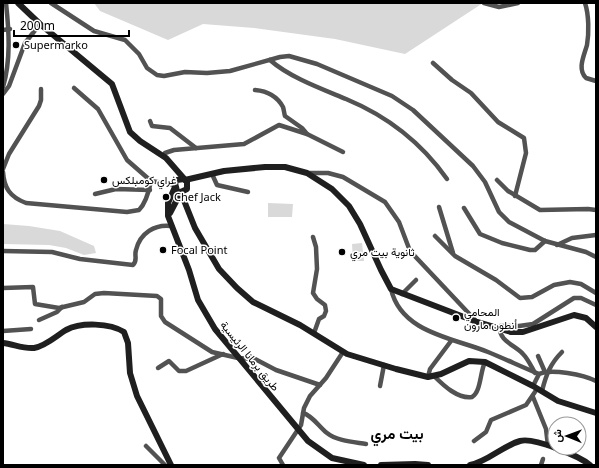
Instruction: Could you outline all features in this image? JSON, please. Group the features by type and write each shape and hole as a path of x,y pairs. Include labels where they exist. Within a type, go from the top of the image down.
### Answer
{"street":[{"path":"3,87 8,60 10,29 6,3"},
{"path":"18,3 40,24 107,78 116,92 130,132 140,142 163,156 186,183 188,211"},
{"path":"51,3 94,31 125,40 133,46 147,68 157,75 164,76 185,72 207,73 230,71 287,56 310,61 358,81 406,104 444,138 478,172 485,182 499,212 505,218 545,240 557,245 586,252 596,257"},
{"path":"484,3 499,6 518,3"},
{"path":"585,3 588,17 587,44 583,56 581,71 587,79 596,81"},
{"path":"3,94 9,86 25,43 40,24"},
{"path":"3,30 10,29"},
{"path":"270,60 312,85 374,112 391,122 425,150 447,179"},
{"path":"433,63 471,94 498,122 524,138 526,153 515,196"},
{"path":"74,88 98,109 126,160 151,181 175,185"},
{"path":"3,169 8,154 39,106 41,100 41,89"},
{"path":"255,90 263,90 270,94 282,107 285,116 302,128 307,134"},
{"path":"150,120 150,124 154,128 170,128 196,148"},
{"path":"163,156 165,153 174,150 223,144 244,144 279,125 283,125 307,134 343,152"},
{"path":"172,167 175,185 181,193 195,228 219,269 237,288 258,305 314,333 355,358 431,376 455,394 472,398 477,393 480,376 486,362"},
{"path":"168,216 186,183 199,177 212,174 276,167 291,168 306,173 332,189 349,206 360,224 380,270 401,311 428,330 452,341 487,352 537,373 546,372 585,376 596,381"},
{"path":"3,172 5,186 11,196 17,200 32,204 135,211 142,206 150,190 151,181"},
{"path":"306,173 328,173 343,177 385,202 399,222 410,250 477,322"},
{"path":"212,174 217,185 248,192"},
{"path":"175,185 178,180 186,183"},
{"path":"497,180 515,196 543,211 596,210"},
{"name":"طريق برمانا الرئيسية","path":"175,185 168,203 168,216 202,309 238,358 311,444 327,455 340,460 364,465"},
{"path":"95,194 116,189 150,190"},
{"path":"439,207 449,242 455,256"},
{"path":"464,208 477,231 488,238 530,250 536,249 545,240"},
{"path":"3,251 52,252 80,259 133,265 136,259 135,252 137,246 146,233 156,226 171,226"},
{"path":"557,245 572,238 596,235"},
{"path":"313,236 316,247 317,269 313,293 317,299 325,305 326,311 324,316 319,319 314,333"},
{"path":"435,236 455,256 496,280 520,298 532,298 554,285 570,282 581,284 596,293"},
{"path":"402,294 416,280"},
{"path":"3,288 33,287 35,304 42,306 62,307 84,302 99,293 113,292 157,296 161,299 162,317 165,322 209,350 238,358 255,359 276,370 320,385"},
{"path":"391,289 477,322 511,332 523,332 574,315 586,318 596,327"},
{"path":"499,329 500,326 533,324 574,298 581,298 596,305"},
{"path":"39,320 57,312 62,307"},
{"path":"3,343 22,348 34,348 78,325 105,327 124,332 128,343 130,373 137,396 171,465"},
{"path":"3,331 30,329"},
{"path":"499,329 506,342 522,353 537,373 537,389"},
{"path":"431,376 430,369 452,341"},
{"path":"283,465 280,461 280,457 298,430 310,396 320,385 343,352"},
{"path":"474,441 486,432 491,420 525,406 554,360 562,352"},
{"path":"158,368 169,361 179,371 186,371 222,354"},
{"path":"538,356 546,372"},
{"path":"431,376 469,362 486,362 558,401 596,413"},
{"path":"380,386 384,365"},
{"path":"532,397 544,422 547,440"},
{"path":"303,413 310,416 318,426 331,436 366,444"},
{"path":"470,465 488,459 520,441 533,441 547,446"},
{"path":"146,446 166,465"},
{"path":"573,456 590,465"},
{"path":"541,465 543,459"},
{"path":"382,465 428,465"}],"shaded area":[{"path":"94,3 483,3 405,54 335,39 254,28 203,24 168,40 100,11"},
{"path":"268,203 293,204 292,217 268,217"},
{"path":"3,224 60,231 94,246 96,253 84,255 66,248 49,245 3,244"},
{"path":"362,243 364,261 353,261 352,244"}],"place":[{"name":"Supermarko","path":"16,45"},
{"name":"غراي كومبلكس","path":"104,180"},
{"name":"Chef Jack","path":"166,197"},
{"name":"Focal Point","path":"163,250"},
{"name":"ثانوية بيت مري","path":"342,252"},
{"name":"المحامي أنطون مارون","path":"456,318"}],"district":[{"name":"بيت مري","path":"397,434"}]}
